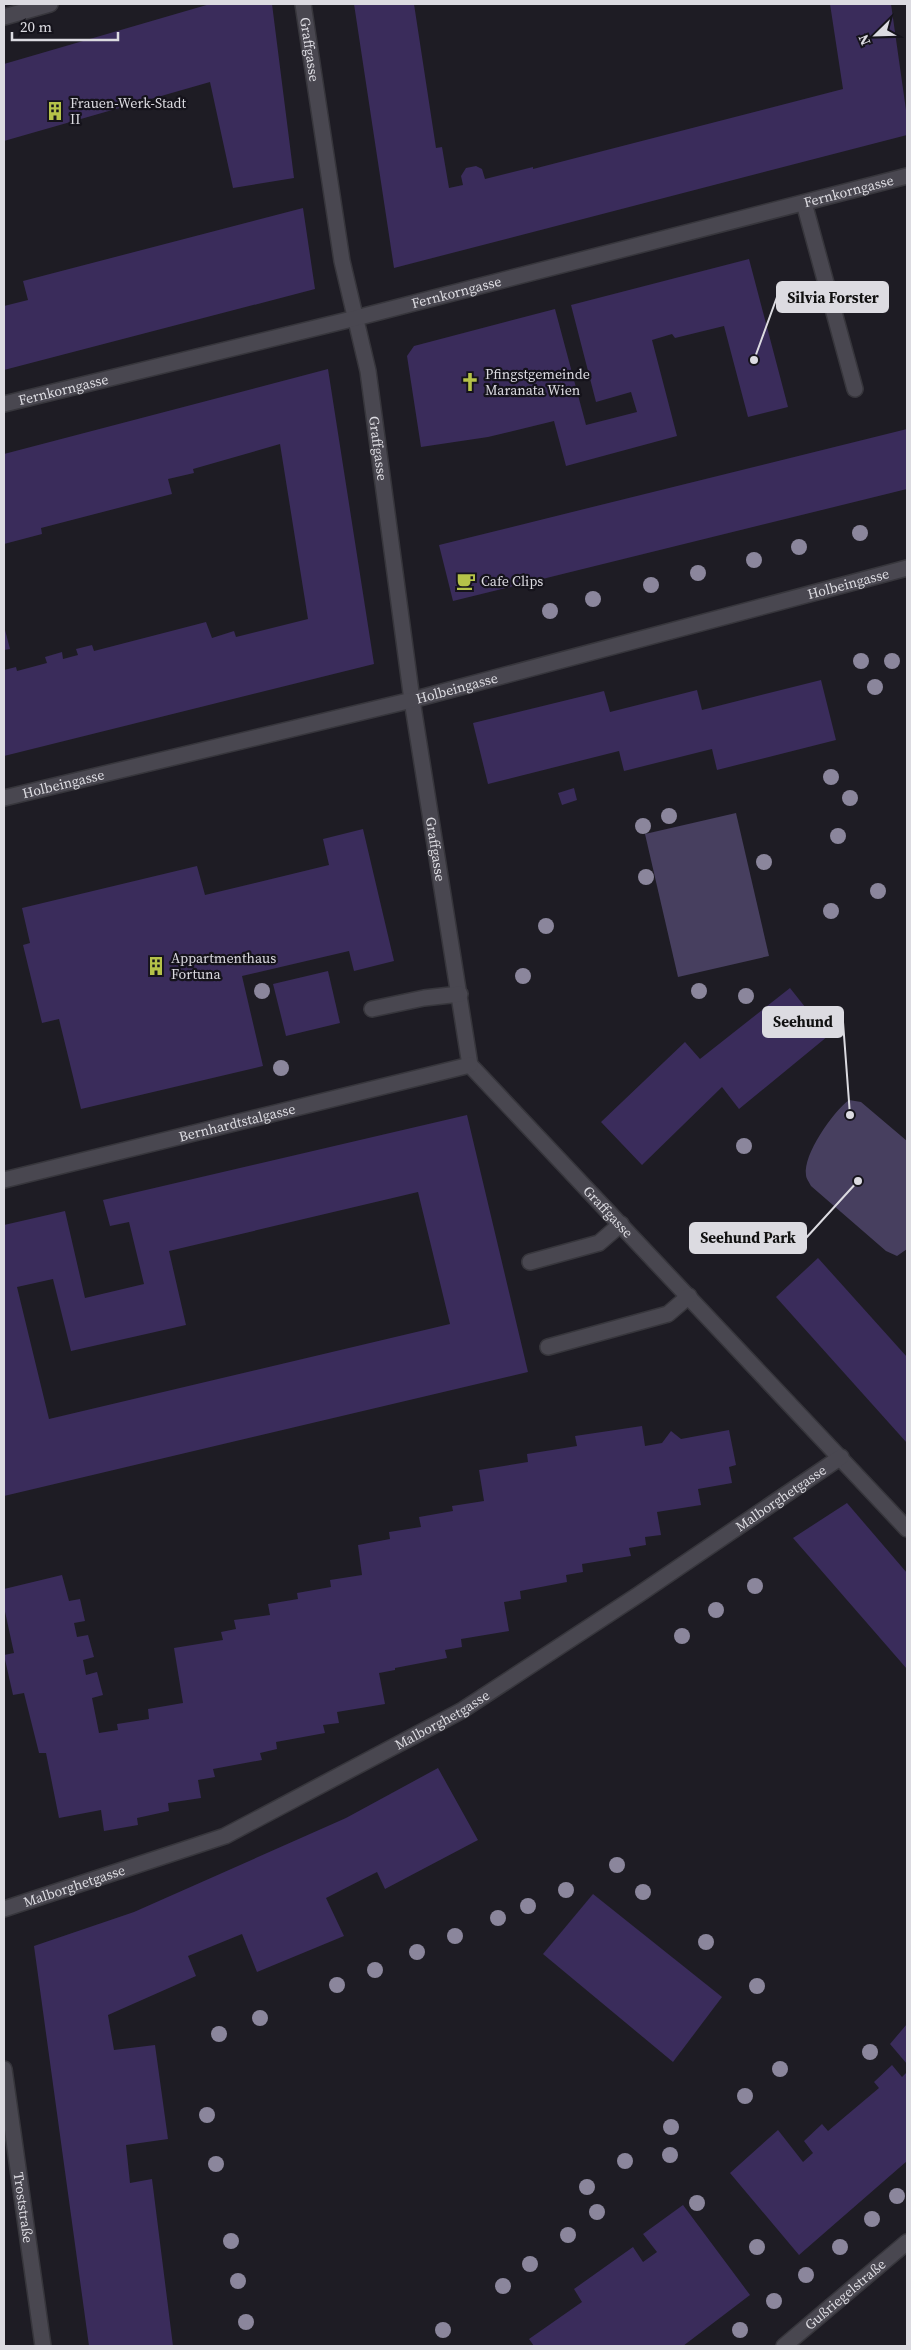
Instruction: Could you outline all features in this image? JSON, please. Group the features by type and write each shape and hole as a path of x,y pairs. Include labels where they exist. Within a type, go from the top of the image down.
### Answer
{"street":[{"path":"4,17 50,4"},
{"name":"Graffgasse","path":"303,4 342,261 368,370 412,700 470,1065 907,1529"},
{"name":"Fernkorngasse","path":"4,404 356,318 907,176"},
{"path":"804,203 855,389"},
{"name":"Holbeingasse","path":"4,798 412,700 907,568"},
{"path":"372,1009 424,998 460,994"},
{"name":"Bernhardtstalgasse","path":"4,1180 470,1065"},
{"path":"530,1262 599,1243 621,1224"},
{"path":"548,1346 668,1314 689,1296"},
{"name":"Malborghetgasse","path":"4,1909 225,1836 452,1716 638,1595 841,1457"},
{"name":"Troststraße","path":"4,2069 43,2346"},
{"name":"Gußriegelstraße","path":"784,2346 907,2242"}],"shaded area":[{"path":"736,813 769,956 678,977 645,834"},
{"path":"849,1100 861,1102 907,1141 907,1249 897,1256 886,1251 811,1186 806,1177 806,1166 809,1156 820,1134 835,1114"}],"building":[{"name":"Frauen-Werk-Stadt II","path":"210,4 272,4 294,178 233,188 210,82 4,141 4,64"},
{"path":"354,4 414,4 436,148 442,147 449,188 463,185 461,176 466,168 476,166 482,169 485,179 533,167 533,169 843,89 830,4 891,4 907,117 907,135 394,268"},
{"path":"303,208 315,289 4,370 4,306 28,300 23,281"},
{"path":"749,259 788,407 748,417 724,326 675,338 672,334 652,340 677,436 566,466 554,421 488,437 421,447 407,356 414,346 555,309 586,425 637,412 631,392 596,402 571,305"},
{"path":"328,369 374,664 4,756 4,670 16,667 17,671 47,663 45,657 62,652 63,659 78,655 76,649 92,645 94,651 206,622 212,638 234,631 236,637 308,619 280,444 193,469 194,473 168,479 172,494 41,528 42,534 4,544 4,454"},
{"path":"907,429 907,489 453,601 439,545"},
{"path":"4,626 10,649 4,650"},
{"path":"821,680 836,740 717,770 712,749 624,771 619,751 488,784 473,723 604,691 610,712 697,690 702,710"},
{"path":"574,788 577,800 562,805 558,793"},
{"name":"Appartmenthaus Fortuna","path":"363,829 394,961 354,971 349,951 242,976 263,1066 81,1109 59,1019 42,1023 23,945 30,943 22,908 197,866 205,895 329,865 323,839"},
{"path":"328,971 340,1023 286,1036 273,984"},
{"path":"790,988 828,1036 739,1109 722,1087 642,1165 601,1122 685,1042 700,1059"},
{"path":"467,1115 528,1372 4,1496 4,1225 65,1211 85,1298 144,1284 129,1222 110,1226 103,1200","holes":["418,1192 450,1324 49,1419 17,1287 53,1279 71,1351 186,1325 169,1251"]},
{"path":"818,1258 907,1357 907,1443 776,1297"},
{"path":"642,1426 645,1446 662,1443 671,1431 681,1439 729,1430 736,1465 729,1467 732,1483 698,1489 701,1505 657,1512 661,1535 645,1537 646,1545 629,1548 631,1556 582,1564 583,1572 566,1575 567,1582 520,1591 521,1599 504,1602 509,1631 461,1639 462,1647 445,1650 447,1658 379,1673 385,1704 337,1712 339,1723 323,1725 325,1733 276,1742 277,1749 260,1753 262,1760 213,1769 215,1777 198,1780 201,1798 168,1803 169,1811 137,1818 138,1825 104,1831 101,1810 59,1818 46,1753 39,1753 24,1693 13,1695 4,1655 14,1653 4,1607 4,1589 62,1575 69,1601 80,1599 85,1621 74,1623 77,1637 88,1635 94,1657 83,1660 86,1675 97,1672 103,1695 92,1698 99,1733 118,1730 117,1724 149,1719 148,1709 183,1703 174,1648 223,1640 221,1632 236,1629 234,1620 270,1615 268,1604 298,1599 297,1593 331,1587 330,1580 362,1575 358,1545 390,1539 389,1532 421,1527 419,1517 453,1511 452,1506 484,1501 479,1470 528,1462 527,1454 577,1446 575,1436"},
{"path":"847,1503 907,1573 907,1669 793,1538"},
{"path":"438,1768 478,1840 385,1889 377,1872 326,1898 344,1936 257,1972 242,1934 188,1956 196,1976 108,2015 114,2050 155,2045 168,2139 126,2145 130,2183 152,2179 173,2346 89,2346 34,1946 134,1912 346,1818"},
{"path":"593,1894 722,1997 673,2062 543,1954"},
{"path":"907,2024 907,2064 890,2044"},
{"path":"892,2065 902,2077 907,2072 907,2161 799,2255 730,2173 778,2130 803,2162 813,2153 804,2141 822,2124 828,2131 879,2088 874,2082"},
{"path":"683,2205 750,2295 683,2346 534,2346 529,2339 582,2302 574,2289 633,2247 643,2262 657,2252 643,2234"}],"place":[{"name":"Frauen-Werk-Stadt II","path":"55,111"},
{"name":"Silvia Forster","path":"754,360"},
{"name":"Pfingstgemeinde Maranata Wien","path":"470,382"},
{"name":"Cafe Clips","path":"466,581"},
{"name":"Appartmenthaus Fortuna","path":"156,966"},
{"name":"Seehund","path":"850,1115"},
{"name":"Seehund Park","path":"858,1181"}]}
